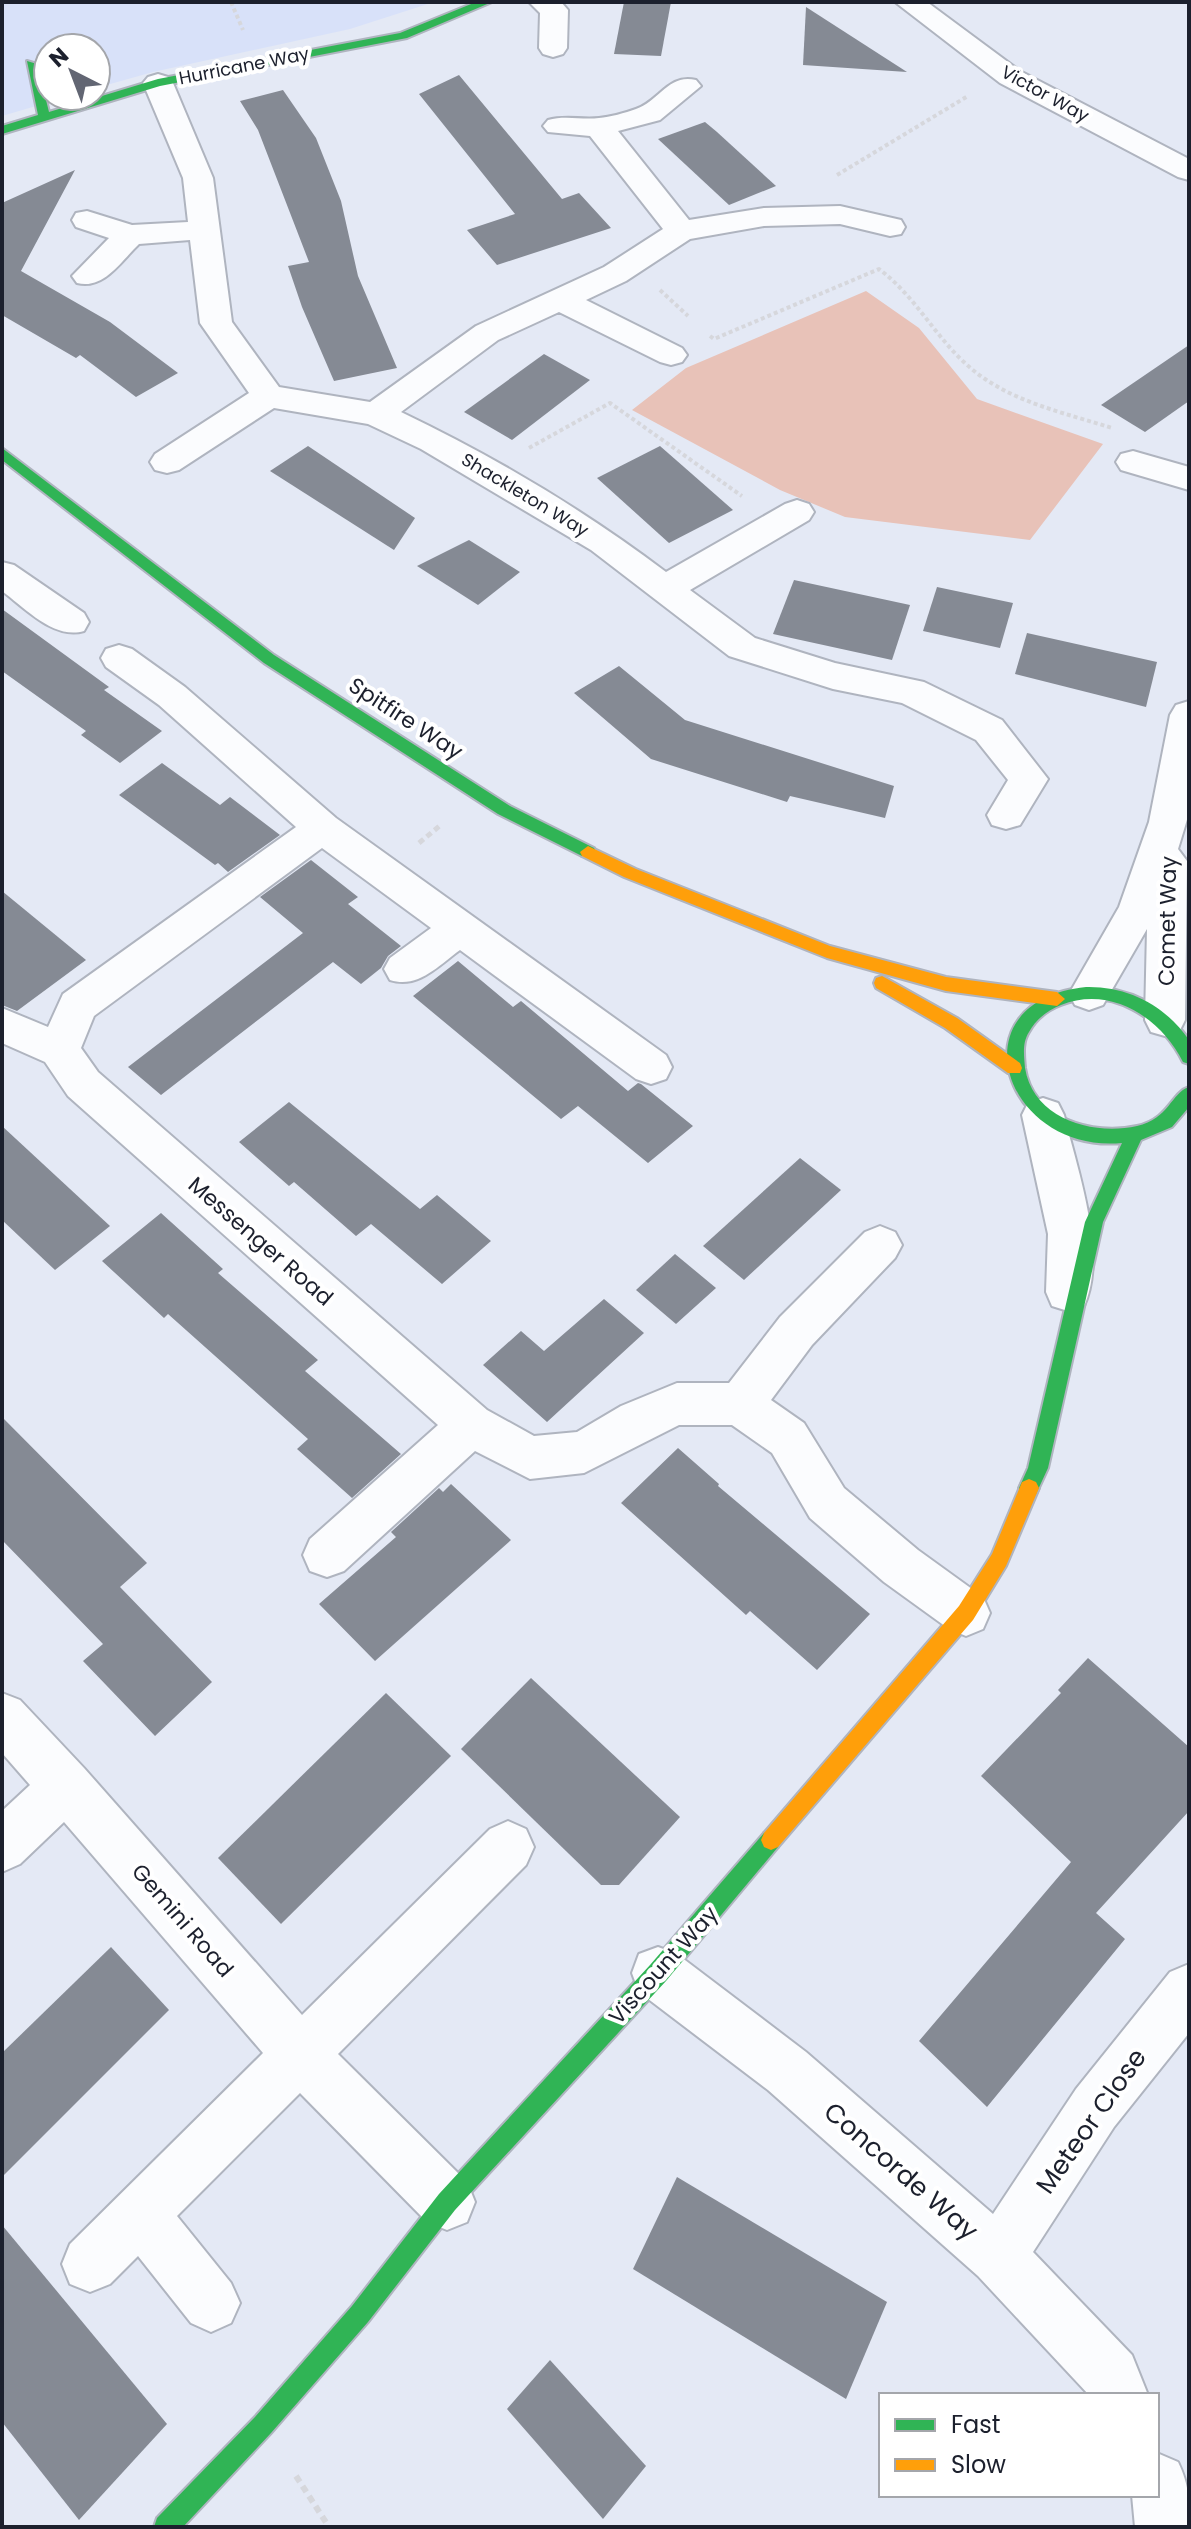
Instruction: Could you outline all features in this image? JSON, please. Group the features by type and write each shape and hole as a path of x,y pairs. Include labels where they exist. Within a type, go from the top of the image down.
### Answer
{"street":[{"name":"Hurricane Way","path":"2,130 158,83 403,36 486,2"},
{"path":"543,2 554,10 553,48"},
{"name":"Victor Way","path":"909,2 1010,77 1189,171"},
{"path":"31,64 44,115"},
{"path":"158,83 198,178 216,323 268,396 179,454 159,426"},
{"path":"558,126 599,127 650,114 686,86"},
{"path":"599,127 681,231"},
{"path":"376,414 487,333 615,274 681,231 764,217 840,215 890,227"},
{"path":"87,220 130,235 206,230"},
{"path":"88,276 130,235"},
{"path":"561,300 671,355"},
{"name":"Shackleton Way","path":"268,396 376,414 488,472 603,542 742,647 833,676 911,691 989,730 1029,779 1006,815"},
{"name":"Spitfire Way","path":"2,453 269,659 504,810 630,873 827,952 946,984 1073,997 1107,994 1139,1003 1182,1041"},
{"path":"1133,462 1189,479"},
{"path":"666,588 788,517"},
{"path":"2,574 71,622"},
{"path":"119,658 172,696 322,828 651,1067"},
{"name":"Comet Way","path":"1073,997 1138,909 1168,822 1189,715"},
{"name":"Comet Way","path":"1168,822 1182,1041"},
{"path":"2,1025 60,1050 77,1006 322,828"},
{"path":"404,969 462,927"},
{"name":"Spitfire Way","path":"827,952 951,1023 1014,1068"},
{"path":"1073,997 1034,1013 1018,1033 1013,1053 1014,1068 1023,1092 1043,1115 1079,1134 1111,1140 1134,1137 1180,1118 1189,1094"},
{"name":"Messenger Road","path":"60,1050 83,1084 471,1425 530,1458 584,1452 637,1421 677,1404 740,1404"},
{"name":"Viscount Way","path":"1043,1115 1070,1234 1065,1346"},
{"name":"Viscount Way","path":"166,2527 263,2425 360,2314 447,2202 658,1973 966,1613 999,1560 1038,1468 1094,1222 1134,1137"},
{"path":"880,1245 796,1331 740,1404 788,1438 827,1503 901,1566 966,1613"},
{"path":"327,1555 471,1425"},
{"name":"Gemini Road","path":"2,1717 300,2054 447,2202"},
{"path":"2,1846 66,1786"},
{"path":"90,2264 508,1847"},
{"name":"Concorde Way","path":"658,1973 787,2071 998,2256 1111,2376 1118,2393"},
{"name":"Meteor Close","path":"998,2256 1095,2108 1189,1991"},
{"path":"139,2213 211,2303"},
{"path":"1159,2487 1164,2498 1165,2527"}],"path":[{"path":"764,217 961,99 1010,77"},
{"path":"702,329 714,339 879,269 899,282 967,365 1014,396 1116,430"},
{"path":"615,274 658,288 691,319"},
{"path":"488,472 610,403 788,517"}],"shaded area":[{"path":"2,2 434,2 350,29 112,84 112,32 32,32 32,107 2,116"},
{"path":"866,291 919,328 977,399 1103,444 1030,540 845,517 780,490 632,410 686,368"}],"building":[{"path":"624,2 671,2 661,56 614,54"},
{"path":"806,7 907,72 803,65"},
{"path":"459,75 562,199 579,193 611,228 497,265 467,230 515,214 419,94"},
{"path":"283,90 316,138 341,201 358,276 397,368 334,381 302,307 288,266 309,262 258,130 240,101"},
{"path":"705,122 776,186 729,205 658,139"},
{"path":"75,170 21,271 110,322 178,373 136,397 80,355 76,358 2,315 2,203"},
{"path":"1189,345 1189,401 1145,432 1101,405"},
{"path":"544,354 590,380 512,440 464,412"},
{"path":"308,446 415,518 394,550 270,471"},
{"path":"660,446 733,510 669,543 597,478"},
{"path":"469,540 520,572 478,605 417,566"},
{"path":"794,580 910,605 892,660 773,634"},
{"path":"937,587 1013,603 1000,648 923,631"},
{"path":"2,609 109,687 104,690 162,731 120,763 81,735 86,731 2,671"},
{"path":"1027,633 1157,662 1146,707 1015,674"},
{"path":"619,666 685,720 894,786 885,818 790,796 787,802 651,759 574,693"},
{"path":"162,763 220,805 230,797 280,835 228,872 218,863 215,865 119,795"},
{"path":"311,860 358,897 348,904 401,946 361,984 333,962 161,1095 128,1067 303,933 260,897"},
{"path":"2,891 86,960 17,1011 2,1005"},
{"path":"458,961 513,1007 521,1001 628,1091 641,1084 693,1126 648,1163 578,1106 561,1119 413,996"},
{"path":"289,1102 420,1209 437,1195 491,1241 442,1284 371,1224 356,1236 294,1182 289,1186 239,1142"},
{"path":"2,1126 110,1226 55,1270 2,1220"},
{"path":"800,1158 841,1190 744,1280 703,1246"},
{"path":"161,1213 223,1269 218,1273 318,1360 305,1371 401,1454 352,1498 297,1449 308,1439 168,1314 164,1318 102,1261"},
{"path":"675,1254 716,1288 676,1324 636,1290"},
{"path":"604,1299 644,1333 547,1422 483,1365 521,1331 544,1351"},
{"path":"2,1417 147,1563 120,1587 212,1682 155,1736 83,1661 103,1644 2,1540"},
{"path":"678,1448 718,1486 870,1614 817,1670 750,1611 746,1615 621,1503"},
{"path":"451,1484 511,1540 375,1661 319,1604 396,1537 391,1532 439,1488 443,1492"},
{"path":"1088,1658 1189,1747 1189,1811 1096,1913 1125,1939 987,2107 919,2041 1071,1862 981,1776 1061,1693 1058,1690"},
{"path":"531,1678 680,1817 619,1885 601,1885 461,1749"},
{"path":"386,1693 451,1756 281,1924 218,1858"},
{"path":"111,1947 169,2010 2,2177 2,2053"},
{"path":"677,2177 887,2302 846,2399 633,2269"},
{"path":"2,2225 167,2424 79,2520 2,2422"},
{"path":"550,2360 646,2466 603,2519 507,2409"}],"traffic: fast":[{"path":"2,130 158,83 403,36 486,2"},
{"path":"31,64 44,115"},
{"path":"2,453 269,659 504,810 588,852"},
{"path":"1189,1057 1176,1035 1147,1009 1111,995 1094,993 1062,998 1040,1009 1028,1019 1020,1032 1015,1054 1019,1079 1030,1100 1047,1117 1069,1129 1093,1136 1118,1137 1143,1132 1166,1122 1189,1094"},
{"path":"1029,1488 1038,1468 1094,1222 1134,1137"},
{"path":"166,2527 263,2425 360,2314 447,2202 658,1973 771,1840"}],"traffic: slow":[{"path":"588,852 630,873 827,952 946,984 1057,999"},
{"path":"882,983 951,1023 1014,1068"},
{"path":"771,1840 966,1613 999,1560 1029,1488"}]}
